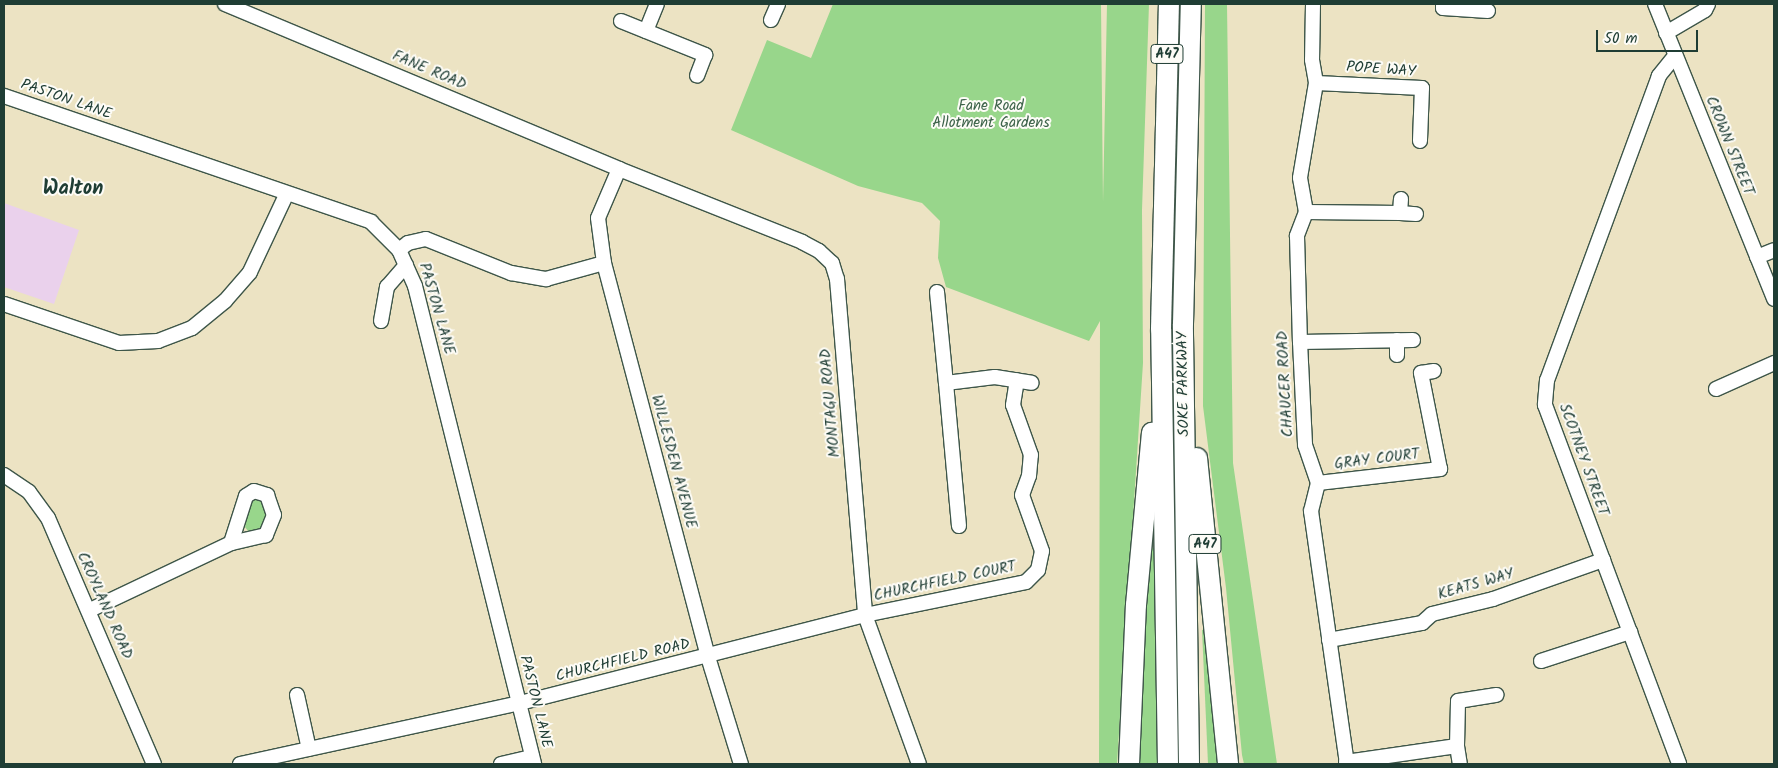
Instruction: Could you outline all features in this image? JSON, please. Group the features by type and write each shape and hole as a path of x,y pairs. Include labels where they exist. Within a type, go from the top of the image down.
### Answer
{"highway":[{"name":"SOKE PARKWAY","path":"1168,764 1161,329 1169,4"},
{"name":"SOKE PARKWAY","path":"1189,764 1183,324 1191,4"},
{"name":"A47","path":"1183,324 1228,764"},
{"name":"A47","path":"1129,764 1136,605 1161,329"}],"street":[{"name":"FANE ROAD","path":"225,4 619,169"},
{"path":"646,31 657,4"},
{"path":"771,20 778,4"},
{"path":"1313,4 1312,60 1316,82 1300,178 1306,212 1400,206 1416,214"},
{"path":"1443,4 1443,8 1488,11"},
{"name":"CROWN STREET","path":"1655,4 1774,299"},
{"path":"1666,32 1705,10 1708,4"},
{"path":"621,20 706,55 697,76"},
{"name":"SCOTNEY STREET","path":"1675,56 1659,76 1547,380 1545,405 1678,764"},
{"name":"POPE WAY","path":"1316,82 1422,88 1420,141"},
{"name":"PASTON LANE","path":"4,96 286,195 371,222 399,250 415,286 533,761"},
{"name":"WILLESDEN AVENUE","path":"619,169 598,218 604,263 708,657 741,764"},
{"name":"MONTAGU ROAD","path":"619,169 802,242 819,251 832,263 837,279 865,615 919,764"},
{"path":"4,304 119,343 158,341 192,328 225,301 250,272 286,195"},
{"name":"CHAUCER ROAD","path":"1306,212 1297,236 1300,342 1305,445 1318,483"},
{"path":"399,250 408,243 426,240 511,273 546,279 604,263"},
{"path":"1757,258 1774,250"},
{"path":"381,321 388,287 406,265"},
{"path":"938,292 959,526"},
{"path":"1397,340 1397,355"},
{"path":"1300,342 1413,340"},
{"path":"1716,389 1774,363"},
{"name":"GRAY COURT","path":"1318,483 1440,469 1421,373 1434,371"},
{"path":"946,383 995,377 1032,383"},
{"name":"CHURCHFIELD COURT","path":"865,615 1026,582 1038,570 1042,551 1022,495 1029,476 1031,455 1013,405 1017,380"},
{"name":"CROYLAND ROAD","path":"4,476 29,492 48,518 90,610 154,764"},
{"path":"1318,483 1310,511 1347,763 1457,746"},
{"path":"90,610 231,543"},
{"name":"KEATS WAY","path":"1329,640 1422,623 1432,614 1493,599 1603,560"},
{"name":"CHURCHFIELD ROAD","path":"240,764 520,703 708,657 865,615"},
{"path":"1541,661 1630,632"},
{"path":"297,695 309,749"},
{"path":"1460,764 1457,746 1458,701 1497,695"},
{"path":"501,764 533,761"}],"shaded area":[{"path":"4,203 79,230 54,304 4,287"}],"green space":[{"name":"Fane Road Allotment Gardens","path":"833,4 1101,4 1103,202 1107,4 1149,4 1142,210 1143,363 1117,764 1099,764 1100,321 1089,341 946,287 938,258 940,221 922,203 858,186 731,130 767,40 811,58"},
{"path":"1205,4 1227,4 1233,463 1277,764 1244,764 1242,755 1226,588 1203,406"},
{"path":"262,497 268,517 266,523 260,530 248,531 245,527 251,498"},
{"path":"1156,547 1158,764 1136,764 1151,549"},
{"path":"1208,629 1223,764 1208,764 1202,630"}],"district":[{"name":"Walton","path":"73,189"}]}
